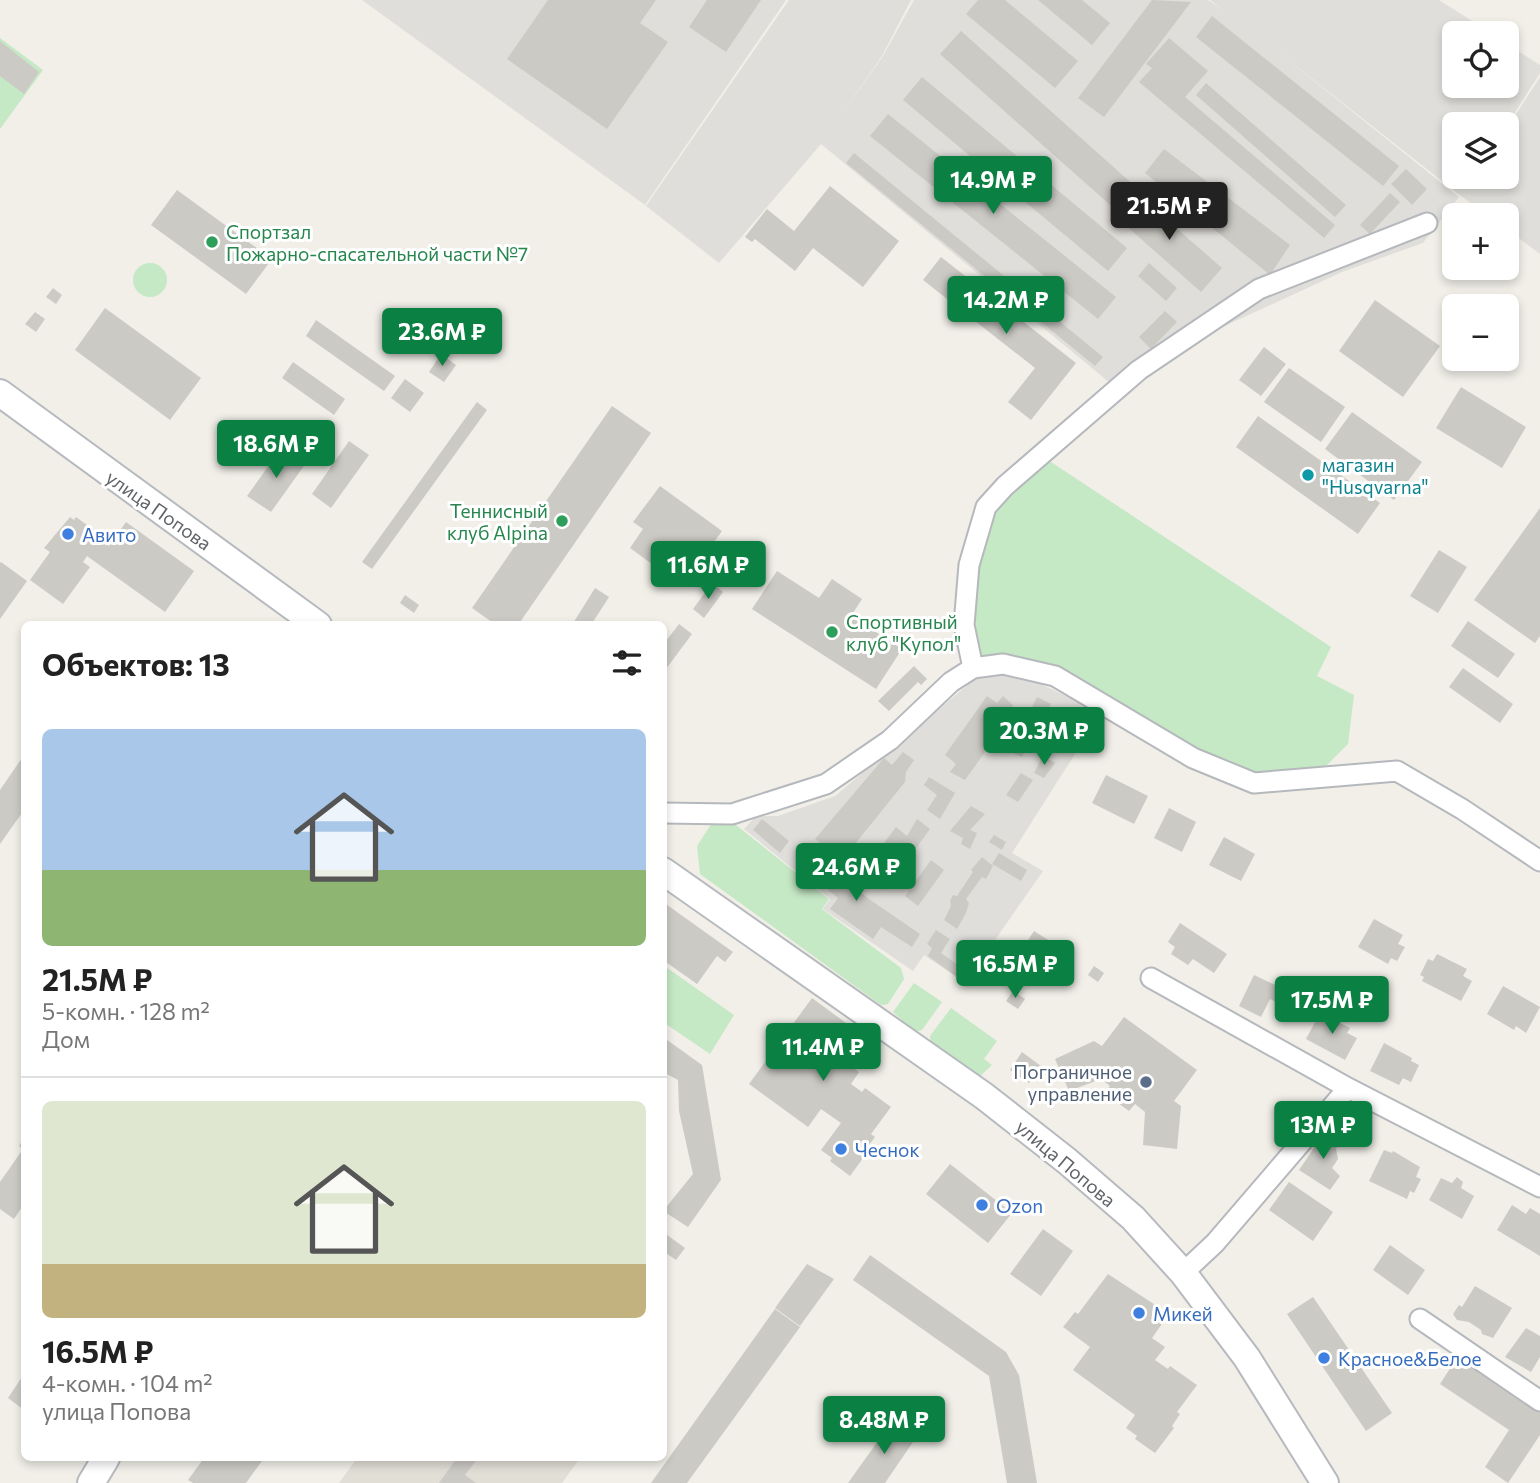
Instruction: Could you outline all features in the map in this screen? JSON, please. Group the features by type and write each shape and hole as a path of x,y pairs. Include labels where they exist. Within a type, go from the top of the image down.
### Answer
{"street":[{"path":"972,668 964,625 968,565 986,507 1005,486 1139,370 1259,289 1427,223"},
{"name":"улица Попова","path":"0,393 313,621"},
{"path":"667,813 732,814 826,784 890,740 951,682 972,668 1003,664 1055,676 1193,758 1254,783 1397,771 1462,809 1540,862"},
{"name":"улица Попова","path":"667,874 984,1096 1067,1161 1133,1218 1183,1273 1247,1358 1325,1483"},
{"path":"1151,978 1348,1088 1540,1187"},
{"path":"1183,1273 1215,1243 1348,1088"},
{"path":"1420,1319 1540,1401"},
{"path":"91,1483 104,1461"}],"shaded area":[{"path":"362,0 786,0 645,205"},
{"path":"789,0 911,0 882,56 841,115 883,56 914,0 1208,0 1223,10 1210,0 1439,0 1472,21 1442,21 1442,98 1519,98 1519,52 1540,65 1540,73 1515,112 1442,112 1442,181 1273,48 1442,183 1442,189 1449,189 1459,197 1454,203 1442,203 1442,219 1423,243 1342,272 1190,342 1121,392 821,144 719,263 646,206"},
{"path":"1540,77 1540,254 1519,238 1519,203 1471,203 1452,189 1519,189 1517,112"},
{"path":"1020,674 1101,713 1012,853 1043,871 965,983 924,955 913,971 823,909 830,899 744,829 756,816 778,816 835,796 976,678"},
{"path":"355,1461 578,1461 562,1483 339,1483"}],"green space":[{"path":"0,38 43,70 0,129"},
{"path":"150,263 162,268 167,280 162,292 150,297 138,292 133,280 138,268"},
{"path":"1048,460 1331,647 1317,676 1354,695 1348,744 1324,768 1257,774 1197,751 1060,668 977,658 973,622 974,581 976,561 987,523 1006,495"},
{"path":"731,821 829,899 822,909 901,968 904,979 888,1004 881,1005 700,874 697,846 712,823"},
{"path":"667,968 734,1015 710,1054 667,1025"},
{"path":"914,983 942,1002 922,1030 915,1032 893,1012"},
{"path":"951,1008 997,1041 984,1059 992,1065 977,1079 931,1045 930,1036"}],"building":[{"path":"548,0 656,0 640,23 668,42 607,129 507,59"},
{"path":"707,0 761,0 726,52 689,27"},
{"path":"978,0 1005,0 1078,61 1055,88 966,14"},
{"path":"1038,0 1082,0 1110,23 1092,45"},
{"path":"1152,0 1191,2 1104,117 1078,98"},
{"path":"1212,16 1399,166 1383,186 1196,37"},
{"path":"961,31 1137,188 1117,211 940,54"},
{"path":"1169,38 1208,71 1185,97 1335,225 1324,238 1139,82 1152,68 1146,64"},
{"path":"0,41 39,72 24,94 0,76"},
{"path":"922,77 1127,248 1108,271 903,100"},
{"path":"1206,83 1346,205 1335,217 1196,95"},
{"path":"888,114 1116,297 1098,319 870,136"},
{"path":"1164,149 1290,245 1270,275 1145,173"},
{"path":"854,153 1103,357 1095,366 846,163"},
{"path":"1406,169 1427,189 1412,205 1391,184"},
{"path":"830,186 899,241 863,287 813,248 795,271 755,239 752,242 745,237 767,209 794,231"},
{"name":"Спортзал Пожарно-спасательной части №7","path":"177,190 272,259 246,294 151,225"},
{"path":"1136,193 1222,268 1201,292 1115,216"},
{"path":"1390,193 1400,202 1370,234 1360,225"},
{"path":"941,257 1076,363 1031,420 1008,402 1035,368 923,280"},
{"path":"1149,263 1177,288 1166,301 1138,276"},
{"path":"53,288 62,295 56,304 46,297"},
{"path":"1375,300 1440,346 1403,397 1339,351"},
{"path":"105,308 201,378 170,420 75,350"},
{"path":"1165,311 1177,322 1151,349 1139,337"},
{"path":"35,312 45,319 36,332 25,324"},
{"path":"316,320 395,376 384,391 306,336"},
{"path":"451,320 466,331 448,357 432,345"},
{"path":"1264,347 1286,364 1261,396 1239,380"},
{"path":"441,354 456,365 444,382 429,372"},
{"path":"293,362 345,399 334,415 282,378"},
{"path":"1289,368 1345,407 1321,442 1264,402"},
{"path":"405,379 424,393 410,412 391,398"},
{"path":"1461,387 1526,427 1502,468 1436,428"},
{"path":"477,402 487,410 372,569 362,562"},
{"name":"Теннисный клуб Alpina","path":"612,406 651,433 521,621 490,621 472,608"},
{"path":"1352,412 1422,462 1394,500 1325,449"},
{"name":"магазин \"Husqvarna\"","path":"1258,416 1380,503 1358,534 1236,447"},
{"path":"244,421 261,432 257,438 261,441 255,450 250,447 247,452 231,441"},
{"path":"349,441 369,455 331,508 312,494"},
{"path":"282,447 306,463 271,512 247,496"},
{"path":"660,486 722,531 682,586 630,548 643,529 633,522"},
{"path":"1540,508 1540,636 1535,643 1474,600"},
{"path":"70,517 74,520 76,517 102,536 100,539 109,546 126,522 194,571 165,612 87,556 83,562 90,567 63,604 30,580 50,552 44,548"},
{"path":"732,546 746,557 731,579 716,568"},
{"path":"1439,550 1467,567 1438,613 1410,596"},
{"path":"0,563 27,581 0,619"},
{"name":"Спортивный клуб \"Купол\"","path":"777,571 819,598 832,579 862,599 851,616 902,649 876,689 752,609"},
{"path":"712,583 723,592 704,618 693,609"},
{"path":"595,588 609,597 594,621 574,621"},
{"path":"405,595 419,605 414,613 400,603"},
{"path":"1468,621 1515,654 1498,678 1451,646"},
{"path":"679,624 692,634 667,668 667,640"},
{"path":"914,666 927,679 921,685 918,682 889,711 878,701"},
{"path":"1463,668 1513,704 1500,723 1449,687"},
{"path":"987,696 997,703 1003,696 1013,705 993,741 965,780 950,772 956,764 945,755"},
{"path":"1037,697 1051,704 1037,731 1024,723"},
{"path":"1015,739 1028,745 1022,757 1009,751"},
{"path":"903,752 914,760 906,772 905,782 842,860 815,839 884,758 892,765"},
{"path":"1043,756 1055,763 1044,778 1034,773"},
{"path":"21,759 21,814 0,844 0,790"},
{"path":"1021,773 1033,780 1018,802 1006,795"},
{"path":"1106,775 1148,796 1134,824 1092,803"},
{"path":"929,777 955,793 940,819 927,810 937,795 924,785"},
{"path":"971,806 985,814 970,830 977,833 970,849 961,844 963,838 950,831"},
{"path":"1169,808 1196,822 1182,852 1154,838"},
{"path":"762,819 789,841 780,853 753,830"},
{"path":"917,819 930,829 886,890 862,872 896,827 907,836"},
{"path":"994,835 1006,842 1002,850 989,842"},
{"path":"1224,837 1255,854 1241,881 1209,865"},
{"path":"807,849 869,899 920,934 912,947 881,927 873,939 830,909 838,898 796,863"},
{"path":"999,853 1027,870 1021,881 992,864"},
{"path":"982,857 993,866 986,879 982,877 966,899 969,903 966,913 957,929 944,920 951,906 950,901 953,895 957,896 973,872 971,870"},
{"path":"931,860 944,870 918,906 905,896"},
{"path":"667,905 733,952 725,962 717,956 697,984 667,963"},
{"path":"1374,919 1403,935 1398,944 1405,947 1397,961 1391,958 1388,964 1358,947"},
{"path":"1180,923 1227,954 1214,973 1193,959 1188,965 1171,954 1175,947 1168,942"},
{"path":"936,930 950,939 941,953 965,970 960,979 928,956 932,948 927,944"},
{"path":"1034,931 1061,948 1048,968 1021,951"},
{"path":"1437,954 1467,969 1463,976 1472,981 1461,1001 1422,981 1424,977 1420,975 1428,959 1433,961"},
{"path":"1094,966 1104,973 1098,982 1088,975"},
{"path":"1254,975 1284,989 1278,1003 1270,999 1261,1017 1239,1006"},
{"path":"1503,986 1540,1007 1526,1033 1516,1026 1514,1030 1487,1014"},
{"path":"1013,991 1025,999 1018,1009 1006,1001"},
{"path":"812,998 861,1034 842,1060 859,1072 851,1084 862,1092 865,1088 891,1107 871,1134 875,1137 866,1149 869,1150 850,1176 830,1161 832,1158 821,1150 841,1123 821,1109 808,1127 749,1084"},
{"path":"1320,1013 1350,1028 1347,1033 1357,1038 1345,1060 1306,1039"},
{"name":"Пограничное управление","path":"1124,1017 1197,1070 1174,1101 1181,1106 1177,1149 1143,1145 1145,1112 1135,1104 1129,1111 1104,1093 1110,1086 1101,1079 1069,1091 1055,1059 1094,1041 1102,1046"},
{"path":"667,1040 702,1065 721,1180 688,1227 667,1214 667,1206 693,1174 679,1111 678,1080 667,1074"},
{"path":"1384,1043 1412,1058 1411,1061 1419,1065 1411,1082 1403,1078 1399,1085 1370,1071"},
{"path":"1022,1052 1041,1066 1029,1083 1010,1070"},
{"path":"1327,1129 1342,1138 1336,1149 1338,1159 1332,1168 1340,1176 1330,1190 1299,1170"},
{"path":"1384,1150 1393,1151 1420,1167 1416,1177 1421,1179 1414,1193 1410,1191 1407,1199 1369,1181"},
{"path":"21,1152 21,1208 14,1219 0,1209 0,1182"},
{"path":"950,1164 1012,1213 988,1243 926,1194"},
{"path":"1457,1177 1463,1182 1461,1188 1474,1196 1462,1219 1429,1200 1441,1178 1452,1183"},
{"path":"1289,1182 1333,1212 1313,1241 1269,1210"},
{"path":"1512,1205 1526,1214 1530,1208 1540,1214 1540,1256 1497,1230"},
{"path":"1043,1229 1073,1251 1041,1296 1010,1274"},
{"path":"667,1235 685,1248 676,1260 667,1254"},
{"path":"1390,1245 1425,1270 1408,1295 1373,1270"},
{"path":"870,1255 1006,1352 1019,1375 1037,1483 1007,1483 989,1376 853,1280"},
{"path":"807,1264 834,1279 800,1326 775,1308"},
{"path":"1108,1274 1169,1314 1152,1338 1165,1347 1155,1360 1168,1369 1170,1366 1197,1385 1177,1412 1180,1414 1172,1426 1174,1428 1155,1453 1135,1439 1137,1436 1126,1428 1135,1415 1073,1370 1090,1347 1063,1327 1075,1312 1078,1314"},
{"path":"1475,1286 1512,1308 1493,1338 1482,1334 1481,1330 1469,1322 1457,1320 1453,1314 1459,1305 1462,1307"},
{"path":"1313,1297 1392,1413 1366,1431 1287,1314"},
{"path":"775,1309 800,1327 687,1483 651,1483"},
{"path":"1526,1328 1540,1336 1540,1357 1531,1372 1505,1357"},
{"path":"1458,1356 1540,1411 1540,1435 1508,1483 1485,1467 1509,1430 1440,1384"},
{"path":"21,1378 21,1408 8,1398"},
{"path":"893,1420 915,1439 885,1483 848,1483"},
{"path":"202,1461 262,1461 246,1483 193,1483 188,1480"},
{"path":"455,1461 476,1461 465,1475 476,1483 439,1483"}],"place":[{"name":"Спортзал Пожарно-спасательной части №7","path":"212,242"},
{"name":"магазин \"Husqvarna\"","path":"1308,475"},
{"name":"Теннисный клуб Alpina","path":"562,521"},
{"name":"Авито","path":"68,534"},
{"name":"Спортивный клуб \"Купол\"","path":"832,632"},
{"name":"Пограничное управление","path":"1146,1082"},
{"name":"Чеснок","path":"841,1149"},
{"name":"Ozon","path":"982,1205"},
{"name":"Микей","path":"1139,1313"},
{"name":"Красное&Белое","path":"1324,1358"}]}
